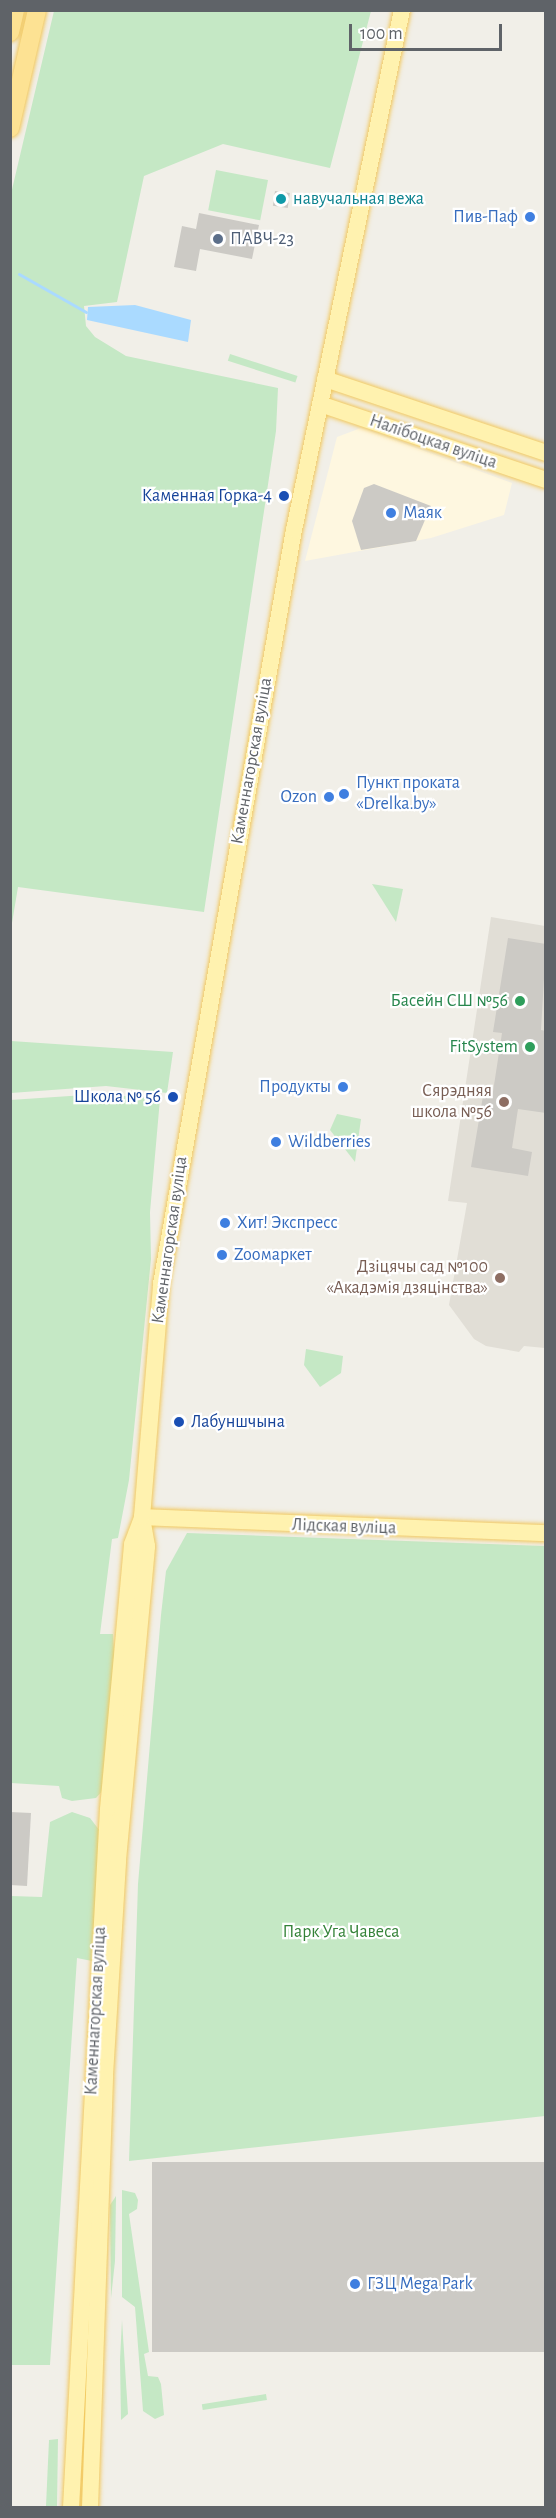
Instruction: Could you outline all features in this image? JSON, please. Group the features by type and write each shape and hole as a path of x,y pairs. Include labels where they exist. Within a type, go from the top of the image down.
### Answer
{"highway":[{"path":"10,32 15,10"},
{"path":"10,128 37,10"}],"main road":[{"name":"Каменнагорская вуліца","path":"90,2508 105,2075 119,1849 147,1546 142,1517 161,1284 174,1199 320,404 402,10"},
{"name":"Налібоцкая вуліца","path":"325,379 546,453"},
{"name":"Налібоцкая вуліца","path":"320,404 546,480"},
{"name":"Каменнагорская вуліца","path":"71,2508 108,1809 132,1545 142,1517"},
{"name":"Лідская вуліца","path":"142,1517 546,1533"}],"shaded area":[{"path":"361,428 512,483 504,515 431,538 305,561 337,437"},
{"name":"Сярэдняя школа №56","path":"491,917 545,926 545,1348 524,1346 519,1352 486,1346 474,1339 449,1305 467,1203 448,1201"}],"green space":[{"path":"54,11 371,11 330,168 223,144 144,176 117,302 84,306 86,326 95,337 126,356 278,388 276,431 204,912 18,887 11,929 10,198"},
{"path":"216,170 268,180 260,220 208,210"},
{"path":"230,354 298,376 295,383 228,361"},
{"path":"372,884 403,889 396,922"},
{"path":"11,1041 173,1052 167,1093 106,1086 11,1093"},
{"path":"100,1094 160,1099 150,1212 151,1259 129,1480 118,1538 112,1539 100,1634 113,1634 115,1668 104,1789 96,1798 72,1801 62,1798 59,1786 11,1783 10,1100"},
{"path":"337,1114 361,1119 355,1162 330,1130"},
{"path":"306,1349 343,1356 341,1373 320,1387 304,1365"},
{"name":"Парк Уга Чавеса","path":"187,1533 545,1546 545,2116 129,2161 138,1884 161,1615 166,1571"},
{"path":"72,1812 90,1818 100,1831 92,1961 77,1958 50,2365 11,2365 11,1896 42,1897 50,1822"},
{"path":"122,2190 135,2193 138,2200 137,2209 129,2214 149,2352 144,2354 148,2376 158,2377 161,2384 164,2415 155,2419 143,2411 135,2307 122,2297"},
{"path":"116,2196 115,2261 111,2298 110,2205"},
{"path":"122,2320 128,2414 121,2420 120,2360"},
{"path":"266,2394 267,2400 203,2410 202,2404"},
{"path":"58,2439 57,2506 46,2506 49,2440"}],"water":[{"path":"135,305 191,320 188,342 87,320 88,307"}],"building":[{"name":"навучальная вежа","path":"275,191 290,193 288,208 273,206"},
{"name":"ПАВЧ-23","path":"199,213 259,225 252,259 200,249 196,271 174,267 182,226 196,229"},
{"name":"Маяк","path":"374,484 431,506 416,541 361,550 352,521 364,488"},
{"path":"508,938 546,944 541,1030 546,1031 546,1113 518,1109 512,1148 532,1152 528,1176 471,1167 483,1096 492,1098 502,1033 493,1032"},
{"path":"10,1812 31,1813 27,1886 10,1885"},
{"name":"ГЗЦ Mega Park","path":"152,2162 546,2162 546,2352 152,2352"}],"waterway":[{"path":"19,274 86,312"}],"place":[{"name":"навучальная вежа","path":"281,199"},
{"name":"Пив-Паф","path":"530,217"},
{"name":"ПАВЧ-23","path":"218,239"},
{"name":"Каменная Горка-4","path":"284,496"},
{"name":"Маяк","path":"391,513"},
{"name":"Пункт проката «Drelka.by»","path":"344,794"},
{"name":"Ozon","path":"329,797"},
{"name":"Басейн СШ №56","path":"520,1001"},
{"name":"FitSystem","path":"530,1047"},
{"name":"Продукты","path":"343,1087"},
{"name":"Школа № 56","path":"173,1097"},
{"name":"Сярэдняя школа №56","path":"504,1102"},
{"name":"Wildberries","path":"276,1142"},
{"name":"Хит! Экспресс","path":"225,1223"},
{"name":"Zooмаркет","path":"222,1255"},
{"name":"Дзіцячы сад №100 «Акадэмія дзяцінства»","path":"500,1278"},
{"name":"Лабуншчына","path":"179,1422"},
{"name":"ГЗЦ Mega Park","path":"355,2284"}]}
